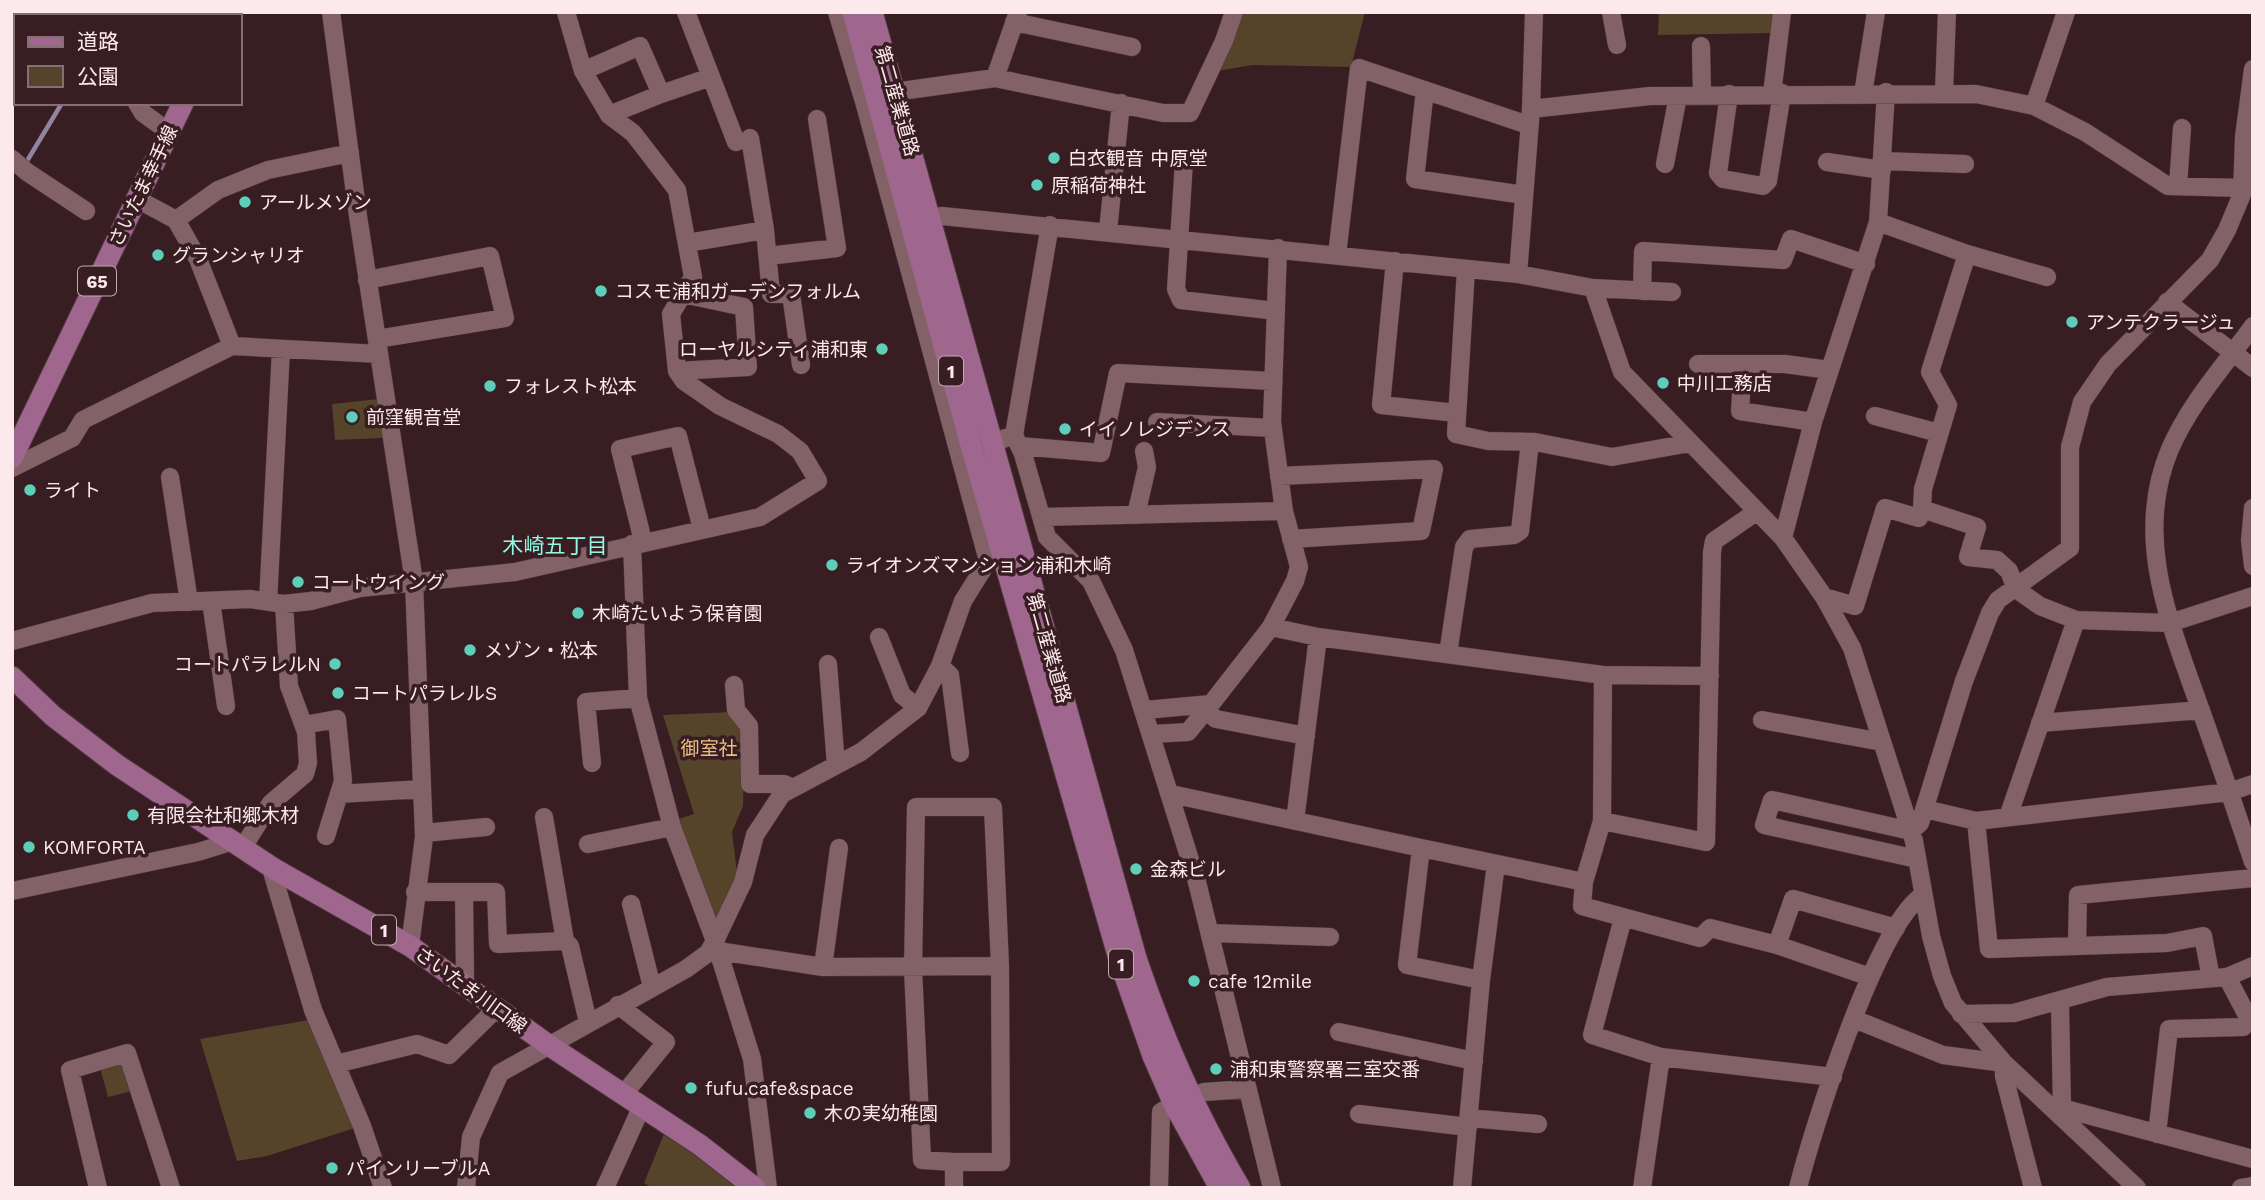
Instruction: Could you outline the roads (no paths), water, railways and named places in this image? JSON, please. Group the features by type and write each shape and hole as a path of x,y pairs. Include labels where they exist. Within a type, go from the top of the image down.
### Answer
{"main road":[{"name":"第二産業道路","path":"853,12 972,449 1116,951 1153,1056 1240,1188"},
{"name":"第二産業道路","path":"872,12 990,443 1133,947 1169,1050 1182,1101 1220,1188"},
{"name":"さいたま幸手線","path":"12,458 182,105"},
{"name":"さいたま川口線","path":"12,677 53,716 117,765 276,870 410,946 547,1044 700,1145 755,1188"}],"street":[{"path":"331,12 349,153 414,582 424,833 410,946"},
{"path":"12,641 152,603 312,601 360,588 515,572 760,517 818,481 800,452 771,429 720,406 684,382 677,372 671,314 693,276 677,190 633,133 609,115 583,71 566,12"},
{"path":"686,12 711,77 743,140 765,230 771,294 791,294 801,365"},
{"path":"466,1188 471,1137 500,1073 652,987 717,946 743,882 755,835 782,794 861,752 918,708 940,666 963,601 988,561 876,142 837,12"},
{"path":"894,92 995,78 1163,113 1190,114 1224,41 1234,12"},
{"path":"1518,274 1530,117 1534,12"},
{"path":"1611,12 1617,45"},
{"path":"1729,94 1718,173 1723,179 1763,186 1768,181 1782,12"},
{"path":"1863,93 1876,12"},
{"path":"1944,92 1947,12"},
{"path":"2034,106 2066,12"},
{"path":"995,78 1016,17 1132,47"},
{"path":"583,71 640,46 661,94"},
{"path":"1701,46 1702,95"},
{"path":"1337,255 1359,68 1425,90 1530,117 1678,96 1976,93 2034,106 2085,132 2168,186 2247,186"},
{"path":"1911,831 1920,823 1964,681 1990,613 1998,600 2070,548 2070,447 2082,402 2108,364 2210,260 2241,201 2247,186 2244,137 2253,69"},
{"path":"609,115 711,77"},
{"path":"1425,90 1415,179 1524,195"},
{"path":"1783,538 1813,422 1878,222 1886,92"},
{"path":"1665,164 1678,96"},
{"path":"1108,231 1121,103"},
{"path":"138,105 143,114 169,132"},
{"path":"768,256 837,248 817,119"},
{"path":"2178,186 2182,128"},
{"path":"176,220 218,190 268,170 349,153"},
{"path":"12,159 86,211"},
{"path":"1184,161 1176,289 1181,300 1276,311"},
{"path":"1827,162 1882,165 1965,164"},
{"path":"136,199 176,220 198,260 232,346"},
{"path":"929,218 942,216 1180,238 1518,274 1593,288 1672,292"},
{"path":"1878,222 1967,254 2047,277"},
{"path":"1049,225 1017,441 1047,537 1091,581 1124,650 1145,710 1210,933 1272,1188"},
{"path":"687,243 765,230"},
{"path":"1642,291 1643,251 1783,260 1791,239 1866,264"},
{"path":"1152,734 1188,732 1271,627 1295,581 1299,567 1284,511 1273,428 1278,248"},
{"path":"1824,597 1855,606 1885,509 1919,518 1923,489 1948,405 1930,372 1967,254"},
{"path":"12,468 72,438 83,420 232,346 281,349 378,347 505,318 490,256 368,280"},
{"path":"1395,261 1381,405 1457,413"},
{"path":"1466,269 1456,434 1488,441 1530,442 1612,457 1690,443"},
{"path":"1593,288 1622,372 1783,538 1824,597 1852,648 1911,831 1922,896 1942,976 1961,1014 2004,1063 2056,1107 2137,1188"},
{"path":"677,372 748,367 744,307 682,294"},
{"path":"2168,302 2253,368"},
{"path":"2253,326 2191,408 2170,450 2157,494 2155,562 2171,623 2253,862"},
{"path":"12,891 236,843 271,803 304,774 308,763 303,725 289,686 276,603 281,349"},
{"path":"1698,364 1785,364 1829,370"},
{"path":"1743,364 1740,411 1813,422"},
{"path":"990,443 1017,441 1101,453 1118,373 1273,382"},
{"path":"1875,416 1938,433"},
{"path":"1157,422 1273,428"},
{"path":"702,529 678,436 620,449 638,543 638,698 672,828 717,946 752,1059 768,1188"},
{"path":"1448,654 1464,547 1470,539 1514,535 1520,531 1530,442"},
{"path":"1136,515 1147,467 1144,451"},
{"path":"1279,476 1434,469 1421,531 1291,539"},
{"path":"170,477 189,602"},
{"path":"2253,508 2250,540 2253,566"},
{"path":"1922,509 1978,527 1968,557 1997,560 2009,570 2016,589 2039,606 2076,620 2171,623 2253,596"},
{"path":"1042,517 1284,511"},
{"path":"1602,821 1706,842 1714,541 1756,512"},
{"path":"211,601 226,706"},
{"path":"2008,817 2076,620"},
{"path":"1271,627 1318,637 1603,675 1710,676"},
{"path":"879,637 902,695 918,708"},
{"path":"1295,821 1318,637"},
{"path":"828,664 836,765"},
{"path":"940,666 950,675 960,753"},
{"path":"1603,675 1602,821 1584,882 1581,906 1700,939 1710,928 1777,945 1870,977"},
{"path":"734,685 736,710 749,726 750,784 784,784 793,788"},
{"path":"592,762 586,702 638,698"},
{"path":"1145,710 1208,708"},
{"path":"1208,708 1216,719 1306,736"},
{"path":"2040,723 2201,710"},
{"path":"303,725 337,719 343,781 326,836"},
{"path":"1762,720 1882,742"},
{"path":"1925,809 1976,821 2229,792 2253,784"},
{"path":"339,794 422,789"},
{"path":"1171,794 1584,882"},
{"path":"1911,831 1772,800 1764,825 1917,859"},
{"path":"916,807 993,807 1000,966 1001,1162 922,1160 913,969 916,807"},
{"path":"544,817 565,941 570,946 588,1022"},
{"path":"1976,821 1989,949 2167,943 2203,936 2219,977 2249,1019 2244,1027 2169,1029 2157,1134"},
{"path":"424,833 486,828"},
{"path":"588,844 672,828"},
{"path":"823,967 839,848"},
{"path":"1422,848 1407,964 1481,980"},
{"path":"1462,1188 1481,980 1496,863"},
{"path":"276,870 273,875 313,1010 362,1126 383,1188"},
{"path":"2077,946 2078,895 2253,878"},
{"path":"415,892 496,892 498,944 565,941"},
{"path":"462,982 465,976 464,892"},
{"path":"1798,1188 1833,1077 1870,977 1896,928 1915,901 1922,896"},
{"path":"1777,945 1793,899 1896,928"},
{"path":"631,904 652,987"},
{"path":"1623,918 1592,1035 1661,1057 1833,1077"},
{"path":"1210,933 1330,937"},
{"path":"717,946 823,967 913,969 1000,966"},
{"path":"1961,1014 2014,1013 2060,1003 2107,987 2219,977 2253,966"},
{"path":"2056,1107 2060,1003"},
{"path":"618,1005 666,1042 623,1096"},
{"path":"336,1065 417,1044 449,1055 497,1008"},
{"path":"1854,1020 1943,1055 2004,1063"},
{"path":"1339,1032 1474,1061"},
{"path":"98,1188 70,1070 127,1053 171,1188"},
{"path":"1642,1188 1661,1057"},
{"path":"2004,1063 2004,1076 2033,1188"},
{"path":"1159,1188 1161,1112 1204,1092 1247,1089"},
{"path":"2056,1107 2253,1159"},
{"path":"606,1188 641,1108"},
{"path":"1359,1114 1468,1123 1538,1124"},
{"path":"954,1162 954,1188"},
{"path":"2241,1188 2253,1185"}],"waterway":[{"path":"27,161 61,105"}],"place":[{"name":"白衣観音 中原堂","path":"1054,158"},
{"name":"原稲荷神社","path":"1037,185"},
{"name":"アールメゾン","path":"245,202"},
{"name":"グランシャリオ","path":"158,255"},
{"name":"コスモ浦和ガーデンフォルム","path":"601,291"},
{"name":"アンテクラージュ","path":"2072,322"},
{"name":"ローヤルシティ浦和東","path":"882,349"},
{"name":"中川工務店","path":"1663,383"},
{"name":"フォレスト松本","path":"490,386"},
{"name":"前窪観音堂","path":"352,417"},
{"name":"イイノレジデンス","path":"1065,429"},
{"name":"ライト","path":"30,490"},
{"name":"ライオンズマンション浦和木崎","path":"832,565"},
{"name":"コートウイング","path":"298,582"},
{"name":"木崎たいよう保育園","path":"578,613"},
{"name":"メゾン・松本","path":"470,650"},
{"name":"コートパラレルN","path":"335,664"},
{"name":"コートパラレルS","path":"338,693"},
{"name":"有限会社和郷木材","path":"133,815"},
{"name":"KOMFORTA","path":"29,847"},
{"name":"金森ビル","path":"1136,869"},
{"name":"cafe 12mile","path":"1194,981"},
{"name":"浦和東警察署三室交番","path":"1216,1069"},
{"name":"fufu.cafe&space","path":"691,1088"},
{"name":"木の実幼稚園","path":"810,1113"},
{"name":"パインリーブルA","path":"332,1168"}],"district":[{"name":"木崎五丁目","path":"555,545"}],"park label":[{"name":"御室社","path":"709,748"}]}
